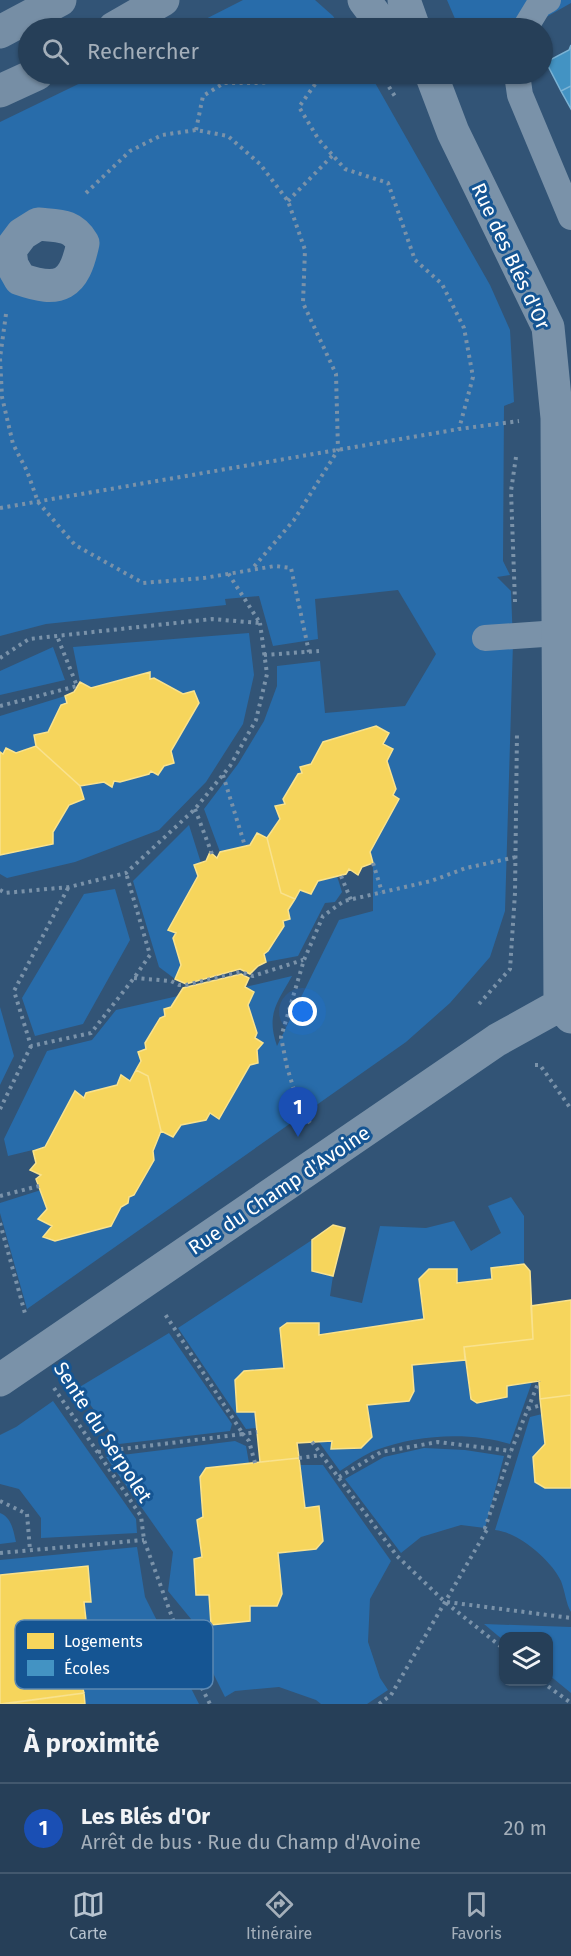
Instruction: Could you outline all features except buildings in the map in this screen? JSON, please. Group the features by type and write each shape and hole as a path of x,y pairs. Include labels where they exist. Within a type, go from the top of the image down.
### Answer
{"main road":[{"path":"26,18 60,0"},
{"path":"132,18 163,0"},
{"path":"0,32 18,22"},
{"path":"0,91 18,83"}],"street":[{"path":"364,0 378,18"},
{"path":"404,0 410,18"},
{"path":"422,84 453,132"},
{"name":"Rue des Blés d'Or","path":"435,84 453,132 548,327 557,418 559,859 565,1011"},
{"name":"Rue du Champ d'Avoine","path":"0,1380 497,1040 565,1011"}],"lane":[{"path":"531,18 539,5 548,0"},
{"path":"518,84 519,95 571,217"},
{"path":"484,638 558,633"}],"path":[{"path":"196,130 203,96 221,84"},
{"path":"315,84 299,107 320,140 345,169 388,183 415,260 442,284 465,328 473,377 459,429"},
{"path":"387,84 400,104"},
{"path":"61,226 87,193 130,151 162,135 196,130 228,136 260,164 288,201 304,250 303,303 336,374 338,450 294,520 252,569"},
{"path":"288,201 333,155"},
{"path":"7,311 0,358 2,397 13,444 27,471 38,502 75,545 143,584 204,578 275,566 291,568 309,652"},
{"path":"0,508 459,429 557,418"},
{"path":"516,456 511,491 516,636"},
{"path":"0,890 5,892 69,887 126,873 195,809 230,766 256,720 267,674 260,623 228,573"},
{"path":"0,658 28,639 212,620 260,623"},
{"path":"0,706 77,687 57,636"},
{"path":"264,655 319,651"},
{"path":"479,1004 510,969 517,731"},
{"path":"223,775 245,846"},
{"path":"195,809 212,854"},
{"path":"320,1117 310,1123 303,1114 287,1067 281,1037 304,960 323,916 344,901 431,880 466,868 515,856 559,859"},
{"path":"373,863 382,892"},
{"path":"31,1046 91,1033 150,955 126,873"},
{"path":"341,876 351,900"},
{"path":"0,1109 31,1046 14,991 69,887"},
{"path":"134,978 171,981 179,985 186,985 240,972 253,976 304,960"},
{"path":"0,1196 39,1186"},
{"name":"Sente du Serpolet","path":"0,1223 44,1374 141,1516 144,1540 173,1620"},
{"path":"144,1283 249,1441 255,1463"},
{"path":"19,1321 36,1310"},
{"path":"379,1704 391,1695 488,1528 484,1528 511,1451 539,1382"},
{"path":"527,1410 541,1405"},
{"path":"98,1452 257,1432"},
{"path":"312,1442 397,1556 445,1602 499,1645"},
{"path":"339,1477 381,1452 438,1442 511,1451"},
{"path":"299,1458 322,1455"},
{"path":"0,1501 27,1514 30,1550"},
{"path":"0,1553 144,1540"},
{"path":"445,1602 571,1618"},
{"path":"548,1686 571,1703"},
{"name":"Sente du Serpolet","path":"202,1689 210,1704"}],"shaded area":[{"path":"243,0 315,0 334,18 208,18"},
{"path":"447,0 571,0 571,3 545,18 455,18"},
{"path":"78,84 376,84 490,285 510,330 514,402 504,406 503,561 510,575 497,577 511,591 513,643 505,911 490,957 450,1003 406,1042 27,1309 0,1213 0,1203 41,1190 47,1209 39,1219 52,1226 43,1237 55,1241 111,1226 121,1207 128,1203 129,1197 134,1195 154,1160 153,1151 161,1131 173,1137 181,1125 206,1120 210,1113 219,1119 250,1065 258,1062 257,1050 262,1043 255,1038 257,1033 248,1005 254,992 245,987 292,976 273,1017 277,1046 339,920 373,911 373,863 370,852 396,789 383,744 389,733 376,726 323,742 311,764 283,799 285,804 275,807 280,819 267,838 250,845 220,852 204,809 238,764 264,721 277,686 277,666 320,661 325,713 405,706 436,654 398,590 315,599 318,639 273,646 259,596 225,599 226,605 46,624 0,636 0,122","holes":["38,224 83,243 37,285 12,265"]},
{"path":"249,633 254,675 243,724 206,782 159,830 75,862 7,878 0,874 0,855 53,844 53,832 69,805 83,799 80,786 104,782 111,787 114,781 120,782 149,774 151,771 158,775 164,766 174,763 171,751 199,703 194,691 183,694 154,678 150,679 149,672 91,688 80,682 73,647"},
{"path":"53,647 65,680 0,695 0,671"},
{"path":"65,696 67,703 61,705 48,732 34,735 36,746 16,753 6,748 3,754 0,752 0,716"},
{"path":"189,825 201,863 194,865 198,876 169,930 176,933 173,938 181,965 175,979 159,967 133,881"},
{"path":"337,876 342,892 335,902 325,903 298,956 266,962 264,954 277,939 282,930 283,921 290,919 288,910 300,890 311,894 318,881"},
{"path":"115,889 130,940 83,1024 35,1036 22,998 84,894"},
{"path":"178,996 171,1007 164,1009 165,1016 159,1018 145,1043 146,1049 138,1052 141,1061 130,1081 121,1075 117,1085 86,1093 84,1098 75,1092 45,1147 8,1156 4,1139 47,1051 92,1040 116,1010"},
{"path":"0,1007 14,1056 0,1085"},
{"path":"511,1197 524,1216 524,1264 491,1268 492,1279 457,1283 456,1269 429,1269 419,1279 424,1319 319,1335 318,1323 287,1323 281,1328 284,1368 244,1371 235,1380 237,1412 255,1412 257,1428 246,1429 178,1328 312,1240 312,1271 333,1276 330,1296 362,1303 380,1226 426,1228 454,1221 471,1251 501,1233 488,1206"},
{"path":"169,1333 232,1424 230,1431 119,1444 78,1388"},
{"path":"465,1360 471,1399 477,1403 507,1397 507,1386 532,1382 510,1444 477,1437 425,1438 376,1450 340,1471 319,1442 332,1441 332,1449 361,1448 372,1437 367,1405 409,1401 414,1391 412,1365"},
{"path":"53,1401 136,1519 137,1533 41,1538 41,1518 19,1489 0,1484 0,1435 16,1427"},
{"path":"542,1414 545,1444 533,1457 535,1482 545,1488 571,1488 571,1612 561,1581 550,1564 523,1541 495,1530 530,1417"},
{"path":"235,1441 246,1446 249,1463 206,1468 200,1477 203,1517 197,1521 202,1557 194,1559 196,1594 209,1595 211,1620 191,1620 168,1591 173,1552 106,1457"},
{"path":"424,1448 465,1450 504,1456 485,1528 461,1525 421,1537 401,1553 345,1479 384,1457"},
{"path":"300,1465 323,1465 391,1561 370,1599 368,1642 380,1678 388,1690 367,1704 321,1704 316,1700 279,1687 235,1691 225,1697 213,1673 213,1624 250,1621 250,1606 278,1553 316,1549 323,1541 319,1507 305,1508"},
{"path":"0,1513 10,1521 16,1542 0,1544"},
{"path":"137,1547 145,1597 157,1620 83,1620 84,1602 91,1601 88,1566 0,1575 0,1560"},
{"path":"484,1624 571,1627 571,1693 553,1678 553,1632 499,1632 499,1637"},
{"path":"82,1689 191,1689 199,1704 85,1704"}],"place":[{"name":"Les Blés d'Or","path":"298,1137"}]}
